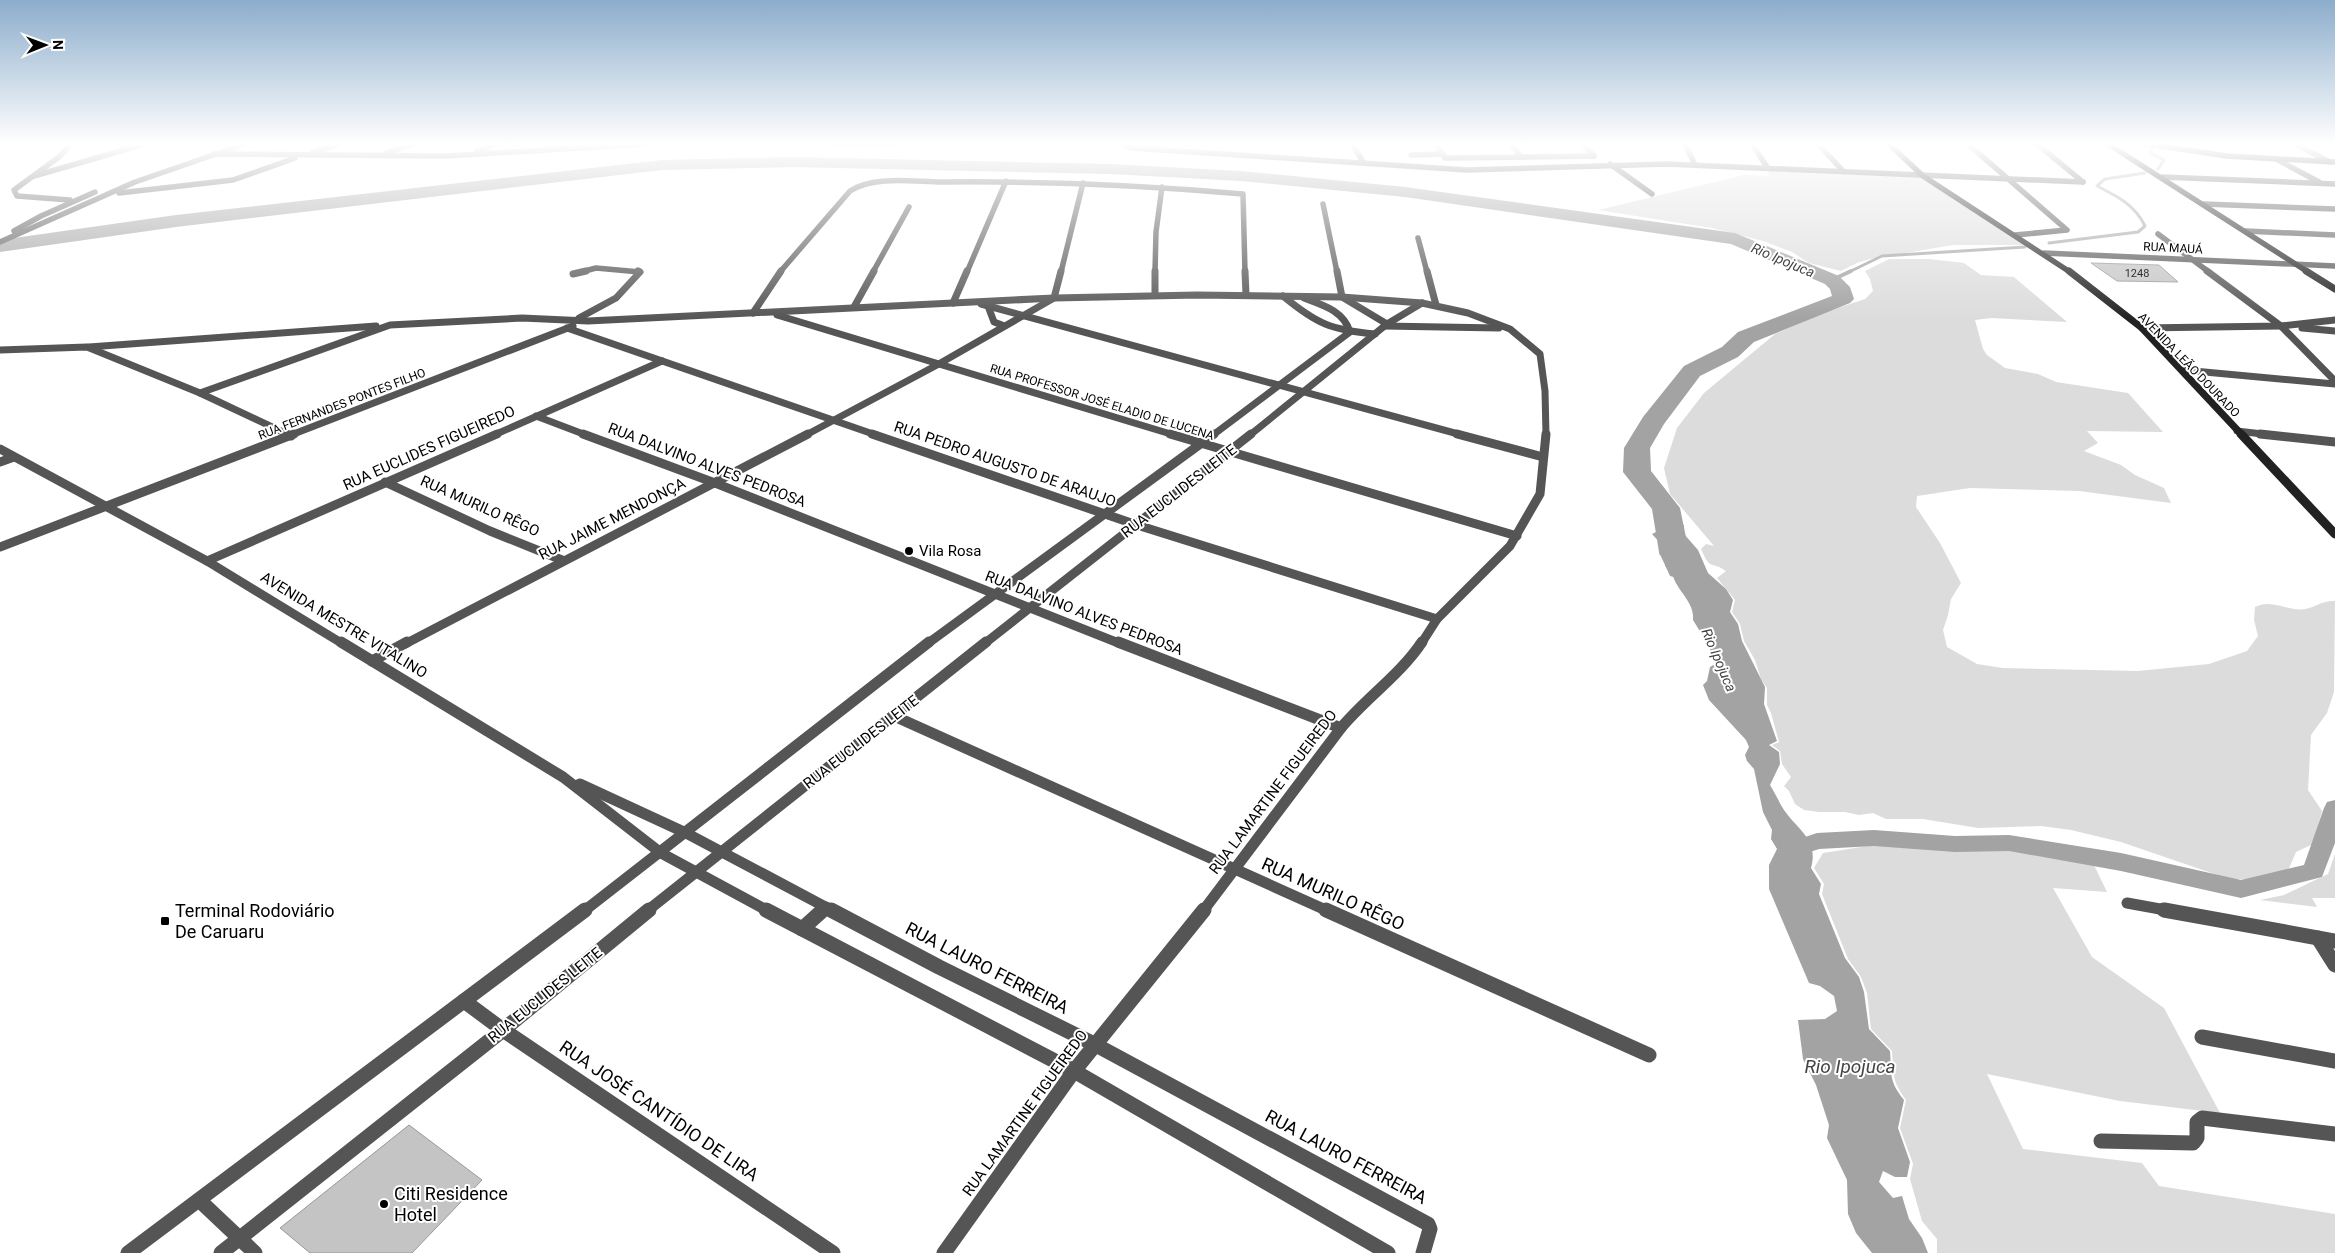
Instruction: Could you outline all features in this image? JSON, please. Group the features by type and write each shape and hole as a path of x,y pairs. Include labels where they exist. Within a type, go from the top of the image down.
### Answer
{"main road":[{"name":"AVENIDA LEÃO DOURADO","path":"1964,202 2044,253 2093,288 2142,328 2183,370 2237,431 2331,524 2335,534"},
{"path":"2204,204 2335,289"}],"street":[{"path":"0,242 41,216 68,202"},
{"path":"0,242 87,202"},
{"path":"752,313 772,282 793,255 839,202"},
{"path":"953,303 997,202"},
{"path":"1054,298 1078,202"},
{"path":"1154,295 1156,232 1160,202"},
{"path":"1243,202 1246,295"},
{"path":"2015,235 2064,232 2067,230 2036,202"},
{"path":"1323,204 1342,297 1385,325 1510,328"},
{"path":"2204,204 2335,209"},
{"path":"854,307 909,207"},
{"path":"2246,231 2335,236"},
{"path":"2158,234 2281,326 2335,383"},
{"path":"1418,238 1436,305"},
{"name":"RUA MAUÁ","path":"2044,253 2335,266"},
{"path":"573,274 596,268 637,270 640,272 616,298 576,320"},
{"name":"RUA PROFESSOR JOSÉ ELADIO DE LUCENA","path":"0,350 87,347 390,325 522,318 588,320 1154,295 1342,297 1422,303 1468,312 1510,328 1522,338"},
{"path":"1283,296 1313,320 1350,332 1375,334"},
{"path":"1299,296 1339,314 1349,325 1350,332"},
{"name":"RUA JAIME MENDONÇA","path":"372,661 562,560 715,483 936,365 1054,298"},
{"path":"972,302 1165,354 1277,387 1542,457"},
{"name":"RUA EUCLIDES LEITE","path":"221,1253 503,1030 719,852 1229,452 1385,325 1422,303"},
{"path":"988,306 994,322 1002,326"},
{"name":"RUA PROFESSOR JOSÉ ELADIO DE LUCENA","path":"768,313 936,365 1517,536"},
{"name":"RUA FERNANDES PONTES FILHO","path":"0,547 588,320"},
{"path":"2142,328 2281,326 2335,320"},
{"path":"200,394 390,325"},
{"path":"2281,326 2335,331"},
{"name":"RUA PEDRO AUGUSTO DE ARAUJO","path":"567,328 1107,514 1436,619"},
{"name":"RUA EUCLIDES LEITE","path":"128,1253 661,853 992,594 1107,514 1350,332"},
{"name":"RUA LAMARTINE FIGUEIREDO","path":"944,1253 1094,1044 1236,870 1342,728 1356,711 1411,659 1436,619 1500,556 1517,536 1540,494 1542,457 1546,442 1545,391 1540,354 1522,338"},
{"path":"87,347 200,394 291,436"},
{"name":"RUA EUCLIDES FIGUEIREDO","path":"207,561 662,361"},
{"path":"2183,370 2335,383"},
{"name":"RUA DALVINO ALVES PEDROSA","path":"536,416 715,483 1030,609 1342,728"},
{"path":"2237,431 2335,442"},
{"name":"AVENIDA MESTRE VITALINO","path":"0,449 207,561 563,777 661,853"},
{"path":"0,462 14,457"},
{"name":"RUA MURILO RÊGO","path":"386,482 490,531 562,560"},
{"name":"RUA MURILO RÊGO","path":"894,716 1649,1055"},
{"name":"AVENIDA MESTRE VITALINO","path":"563,777 686,833"},
{"name":"RUA LAURO FERREIRA","path":"686,833 939,967 1094,1044 1428,1224 1430,1228 1423,1253"},
{"path":"661,853 1074,1071 1388,1253"},
{"path":"2127,903 2335,941"},
{"path":"802,929 826,907"},
{"path":"2318,938 2335,965"},
{"name":"RUA JOSÉ CANTÍDIO DE LIRA","path":"464,1001 503,1030 832,1253"},
{"path":"2202,1037 2335,1061"},
{"path":"2101,1142 2193,1143 2197,1138 2196,1122 2202,1118 2335,1134"},
{"path":"198,1200 255,1253"}],"shaded area":[{"path":"1629,202 1960,202 2025,245 1953,245 1870,259 1841,271 1809,263 1792,252 1763,241 1712,228 1598,210"},
{"path":"1889,259 1929,259 1964,263 1981,275 2014,277 2067,322 1991,318 1975,320 1983,349 1987,355 2005,368 2038,374 2056,382 2128,393 2163,432 2087,431 2098,443 2084,451 2121,465 2135,475 2164,488 2171,503 2079,491 1970,488 1917,496 1916,507 1940,543 1961,583 1951,599 1943,630 1947,647 1977,664 2003,668 2138,671 2209,664 2247,651 2258,636 2254,620 2255,607 2274,604 2292,609 2305,609 2335,601 2334,692 2327,713 2311,735 2308,790 2322,811 2313,844 2296,852 2287,873 2260,880 2229,879 2121,842 2071,830 2041,826 1978,828 1923,819 1886,819 1873,813 1859,815 1845,812 1819,812 1804,810 1795,804 1789,791 1784,786 1791,777 1782,764 1780,751 1772,745 1779,742 1767,705 1767,688 1761,679 1755,660 1744,641 1740,624 1732,612 1735,600 1717,578 1726,571 1707,561 1701,549 1706,544 1714,546 1670,494 1664,468 1677,428 1704,393 1775,334 1823,313 1865,299 1873,291 1870,279 1865,271"},
{"path":"1874,845 2012,848 2092,861 2107,892 2053,888 2092,957 2164,1008 2220,1113 2120,1101 1987,1074 2023,1149 2142,1163 2159,1186 2335,1214 2335,1253 1937,1253 1937,1239 1922,1221 1910,1179 1913,1164 1900,1128 1906,1100 1901,1093 1893,1072 1892,1051 1871,1029 1867,993 1861,977 1848,959 1822,894 1824,884 1814,868 1823,853"},
{"path":"2335,854 2335,898 2312,898 2317,907 2260,900 2284,895 2328,874"}],"water":[{"name":"Rio Ipojuca","path":"1684,525 1684,534 1698,550 1708,573 1726,589 1733,600 1730,612 1738,624 1742,641 1765,687 1764,704 1777,741 1769,745 1779,752 1780,764 1770,785 1784,810 1810,843 1813,858 1811,868 1821,884 1819,894 1845,958 1859,977 1864,992 1869,1029 1890,1051 1893,1082 1904,1100 1898,1128 1910,1162 1907,1177 1895,1177 1883,1171 1879,1182 1893,1198 1902,1196 1909,1219 1922,1238 1928,1253 1872,1253 1856,1233 1848,1214 1847,1180 1827,1138 1829,1125 1816,1085 1803,1059 1798,1020 1825,1019 1837,1011 1834,996 1820,986 1809,983 1769,889 1769,865 1777,849 1771,839 1772,830 1763,812 1754,769 1747,761 1745,755 1749,747 1746,740 1709,700 1703,685 1707,681 1710,667 1715,664 1709,646 1693,620 1691,607 1676,584 1672,571 1665,566 1665,559 1659,554 1663,546 1652,534 1662,529"}],"building":[{"path":"2091,263 2159,265 2178,282 2117,281"},
{"name":"Citi Residence Hotel","path":"409,1125 482,1180 412,1253 310,1253 280,1228"}],"waterway":[{"name":"Rio Ipojuca","path":"0,246 176,221 337,202"},
{"name":"Rio Ipojuca","path":"1479,202 1735,239 1832,280 1840,287 1843,299 1746,337 1730,352 1692,371 1652,422 1637,448 1637,472 1666,508 1674,552 1681,570"},
{"path":"2049,243 2138,232 2145,226 2136,212 2124,202"},
{"path":"1849,272 1882,256 2025,247"},
{"path":"1832,280 1851,271"},
{"path":"1789,851 1817,841 1874,838 1955,844 2009,843 2121,862 2241,889 2314,871 2335,808"}],"place":[{"name":"Vila Rosa","path":"909,551"},
{"name":"Terminal Rodoviário De Caruaru","path":"165,921"},
{"name":"Citi Residence Hotel","path":"384,1204"}]}
